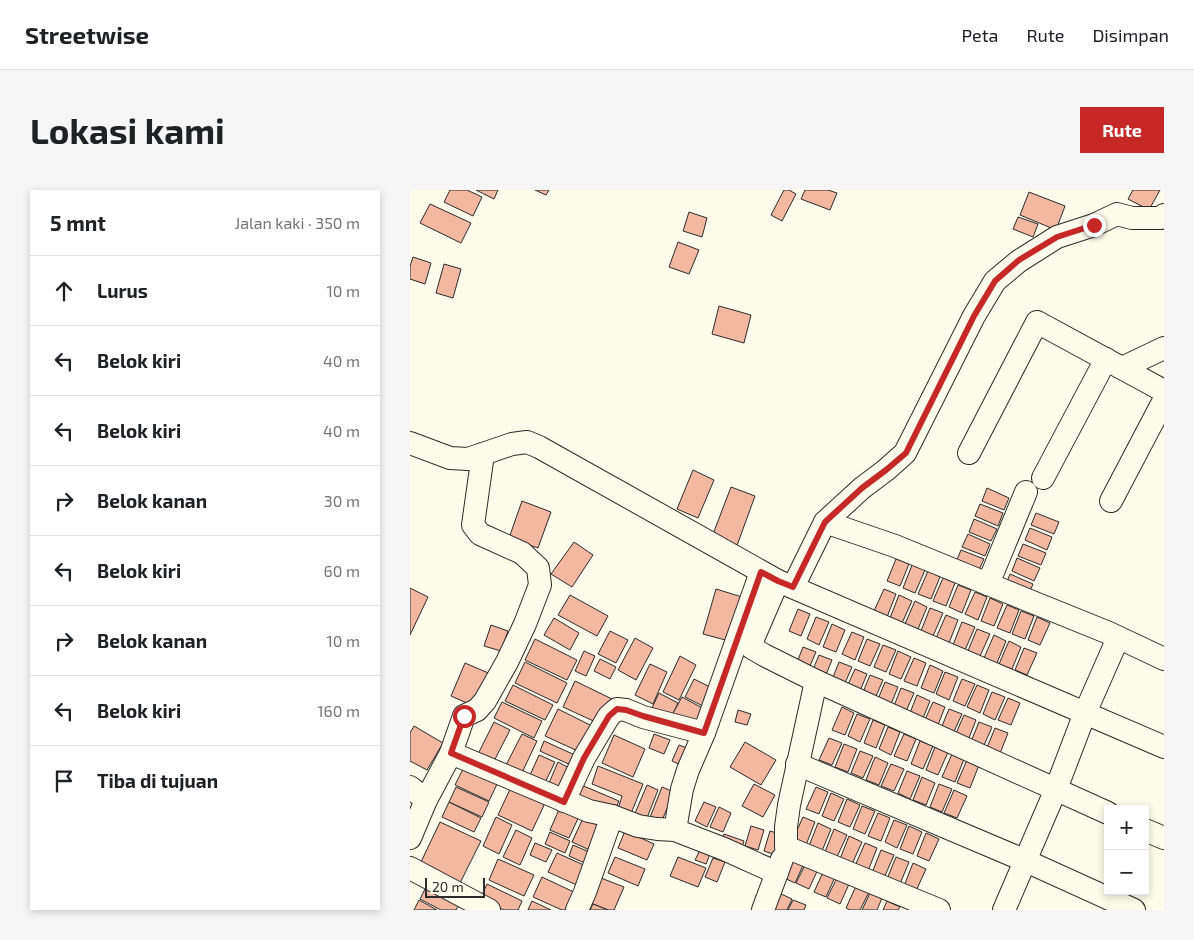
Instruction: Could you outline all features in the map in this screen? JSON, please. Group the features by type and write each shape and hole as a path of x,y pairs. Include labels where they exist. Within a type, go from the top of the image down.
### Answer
{"street":[{"path":"675,830 682,789 688,770 777,580 825,522 862,488 906,453 974,316 995,281 1019,260 1057,237 1094,225 1117,214 1132,218 1161,218 1164,215"},
{"path":"969,453 1038,322 1164,391"},
{"path":"988,584 1035,485 1114,363 1164,348"},
{"path":"1111,501 1164,400"},
{"path":"410,443 450,458 468,459 512,444 527,442 777,580 1164,747"},
{"path":"410,838 418,793 451,753 464,716 477,710 485,701 507,662 525,624 540,585 538,568 522,553 480,534 473,525 483,454"},
{"path":"825,522 895,546 1109,633 1164,659"},
{"path":"777,580 753,639 752,648 816,681 1104,811"},
{"path":"1004,910 1118,638"},
{"path":"763,910 786,847 788,813 816,681"},
{"path":"564,802 584,758 609,716 617,709 704,733"},
{"path":"451,753 564,802 638,826 675,830 724,849 777,873"},
{"path":"797,764 1026,861 1134,910"},
{"path":"577,910 612,816"},
{"path":"1149,832 1164,838"},
{"path":"786,847 939,910"},
{"path":"410,868 485,909"}],"building":[{"path":"450,190 467,190 482,197 473,216 444,202"},
{"path":"476,190 498,190 494,199"},
{"path":"535,190 549,190 546,195"},
{"path":"784,190 789,190 796,194 782,221 771,215"},
{"path":"805,190 828,190 837,193 830,210 801,199"},
{"path":"1133,190 1160,190 1149,210 1128,199"},
{"path":"1029,192 1065,206 1056,230 1020,215"},
{"path":"430,204 471,223 461,243 420,223"},
{"path":"689,212 707,218 702,237 683,231"},
{"path":"1018,217 1038,224 1033,237 1013,229"},
{"path":"678,242 699,250 689,274 669,267"},
{"path":"413,257 431,263 425,284 410,279 410,266"},
{"path":"444,264 461,269 453,298 436,293"},
{"path":"719,306 751,315 744,343 712,334"},
{"path":"693,470 714,480 698,518 677,509"},
{"path":"731,487 755,496 735,551 710,542"},
{"path":"987,488 1009,498 1004,510 982,501"},
{"path":"522,501 551,512 538,548 509,538"},
{"path":"980,504 1003,513 998,526 975,516"},
{"path":"1036,513 1059,522 1054,534 1031,525"},
{"path":"974,519 997,529 991,541 969,532"},
{"path":"1030,528 1052,537 1047,550 1025,540"},
{"path":"968,534 990,544 985,556 962,547"},
{"path":"574,542 593,555 572,587 551,574"},
{"path":"1023,544 1046,553 1041,565 1018,556"},
{"path":"961,550 984,559 978,572 956,562"},
{"path":"1017,558 1040,568 1034,581 1012,571"},
{"path":"896,559 909,564 900,586 887,581"},
{"path":"912,565 925,570 915,593 903,588"},
{"path":"928,571 940,577 931,599 918,594"},
{"path":"1010,574 1033,584 1028,596 1005,587"},
{"path":"943,578 955,583 946,606 933,601"},
{"path":"958,585 971,590 962,613 949,607"},
{"path":"410,588 428,597 410,635"},
{"path":"716,589 742,597 729,641 703,634"},
{"path":"884,589 896,594 887,617 874,611"},
{"path":"975,592 987,597 978,620 965,614"},
{"path":"570,595 608,616 597,636 558,615"},
{"path":"899,595 912,601 902,623 890,618"},
{"path":"990,598 1003,604 994,626 981,621"},
{"path":"915,601 927,607 918,629 905,624"},
{"path":"1007,605 1019,610 1010,633 997,628"},
{"path":"930,608 943,613 933,636 921,631"},
{"path":"798,609 810,614 801,636 789,631"},
{"path":"1021,611 1034,616 1025,639 1012,634"},
{"path":"946,615 958,620 949,643 936,638"},
{"path":"816,617 829,622 819,645 807,639"},
{"path":"1037,617 1050,623 1040,645 1028,640"},
{"path":"554,618 579,633 570,650 544,635"},
{"path":"962,622 975,627 965,650 953,645"},
{"path":"832,624 845,630 836,652 823,647"},
{"path":"491,625 508,631 501,651 484,646"},
{"path":"977,629 990,634 980,656 968,651"},
{"path":"610,631 628,640 616,663 598,654"},
{"path":"852,632 864,637 855,660 842,654"},
{"path":"994,635 1006,641 997,663 984,658"},
{"path":"635,638 653,648 636,680 618,670"},
{"path":"535,639 577,660 567,680 525,660"},
{"path":"867,639 880,644 870,666 858,661"},
{"path":"1009,641 1021,647 1012,669 999,664"},
{"path":"883,645 896,650 886,672 874,667"},
{"path":"803,647 816,652 806,675 794,670"},
{"path":"1024,648 1037,653 1027,675 1015,670"},
{"path":"584,651 595,656 586,676 575,671"},
{"path":"898,651 911,657 901,679 889,674"},
{"path":"819,655 832,660 823,682 810,677"},
{"path":"680,656 696,665 679,700 663,692"},
{"path":"914,658 926,663 917,686 904,681"},
{"path":"600,659 616,667 610,679 594,671"},
{"path":"525,662 567,683 557,703 515,683"},
{"path":"839,662 852,667 842,690 830,685"},
{"path":"465,663 493,675 478,708 451,696"},
{"path":"650,664 667,672 653,704 635,695"},
{"path":"930,665 943,671 934,693 921,688"},
{"path":"855,669 867,674 858,696 845,691"},
{"path":"945,672 958,677 949,700 936,694"},
{"path":"870,675 883,680 873,703 861,697"},
{"path":"694,679 716,690 707,708 685,697"},
{"path":"962,679 975,684 965,706 953,701"},
{"path":"575,681 612,699 600,724 563,707"},
{"path":"885,682 898,687 889,709 876,704"},
{"path":"513,685 553,705 545,720 505,701"},
{"path":"977,685 989,690 980,713 967,707"},
{"path":"901,688 914,693 904,716 892,711"},
{"path":"992,692 1005,697 995,720 983,714"},
{"path":"659,693 678,703 669,722 650,712"},
{"path":"917,695 930,701 921,723 908,718"},
{"path":"682,697 708,711 700,729 672,715"},
{"path":"1008,698 1020,703 1011,725 998,720"},
{"path":"502,702 542,721 534,738 494,718"},
{"path":"933,702 945,707 936,730 923,724"},
{"path":"842,707 854,713 845,735 832,730"},
{"path":"558,709 592,726 580,752 545,736"},
{"path":"949,709 962,714 952,736 940,731"},
{"path":"738,710 751,714 747,725 735,722"},
{"path":"857,714 870,719 860,742 848,736"},
{"path":"964,715 976,720 967,743 954,738"},
{"path":"873,720 885,725 876,748 864,743"},
{"path":"494,722 510,730 492,765 476,758"},
{"path":"979,722 992,727 982,750 970,744"},
{"path":"414,726 443,743 427,770 410,761 410,733"},
{"path":"888,727 900,732 891,755 879,749"},
{"path":"995,728 1008,733 999,756 986,750"},
{"path":"522,734 537,741 520,777 504,769"},
{"path":"654,734 670,740 664,754 649,748"},
{"path":"904,734 916,739 907,761 894,756"},
{"path":"614,735 645,749 633,777 602,763"},
{"path":"829,738 842,743 832,765 819,760"},
{"path":"544,741 577,756 573,766 540,751"},
{"path":"920,741 933,746 923,769 911,764"},
{"path":"745,742 776,760 761,785 730,767"},
{"path":"844,744 857,749 848,772 835,767"},
{"path":"679,745 692,750 685,767 672,761"},
{"path":"935,747 948,752 938,775 926,770"},
{"path":"860,751 873,756 863,778 851,773"},
{"path":"952,754 964,759 955,782 942,777"},
{"path":"539,755 555,762 542,789 527,782"},
{"path":"875,757 888,763 879,785 866,780"},
{"path":"967,760 979,765 970,788 957,783"},
{"path":"558,762 573,770 561,796 546,790"},
{"path":"891,764 904,769 894,791 881,786"},
{"path":"598,766 643,784 628,821 616,816 622,796 592,784"},
{"path":"464,767 498,782 489,801 455,785"},
{"path":"907,771 920,776 910,799 898,793"},
{"path":"922,777 935,783 926,805 913,800"},
{"path":"579,784 619,801 613,815 573,798"},
{"path":"754,784 775,795 763,817 742,806"},
{"path":"939,784 952,789 942,812 930,807"},
{"path":"512,785 546,801 532,831 498,815"},
{"path":"647,785 658,790 645,823 633,818"},
{"path":"456,787 489,802 482,817 449,802"},
{"path":"662,787 674,792 660,825 649,820"},
{"path":"816,787 828,792 819,814 806,809"},
{"path":"954,790 967,796 957,818 944,813"},
{"path":"831,793 844,799 834,821 822,816"},
{"path":"847,799 860,805 850,827 838,822"},
{"path":"449,802 481,818 474,832 442,817"},
{"path":"704,802 716,807 707,827 695,821"},
{"path":"561,805 580,814 569,838 550,830"},
{"path":"862,806 875,811 865,834 853,829"},
{"path":"719,807 731,813 723,832 710,827"},
{"path":"878,813 890,818 881,841 868,836"},
{"path":"585,814 607,825 594,852 572,842"},
{"path":"496,817 512,825 499,854 483,846"},
{"path":"803,817 815,822 806,845 793,839"},
{"path":"894,820 907,825 897,848 885,842"},
{"path":"440,822 481,841 460,883 420,864"},
{"path":"818,823 831,829 822,851 809,846"},
{"path":"751,826 764,830 758,850 745,846"},
{"path":"909,826 922,832 913,854 900,849"},
{"path":"834,829 847,835 837,857 825,852"},
{"path":"516,830 532,838 520,865 503,857"},
{"path":"625,831 654,844 647,860 618,848"},
{"path":"770,831 783,835 776,855 764,851"},
{"path":"550,832 570,841 565,853 545,844"},
{"path":"926,833 939,839 929,861 917,856"},
{"path":"724,834 744,841 740,854 719,846"},
{"path":"849,836 862,842 852,864 840,859"},
{"path":"535,843 552,850 546,862 530,855"},
{"path":"865,843 877,848 868,871 855,866"},
{"path":"573,845 594,854 589,865 569,856"},
{"path":"700,850 710,854 706,864 695,860"},
{"path":"881,850 894,855 884,878 872,873"},
{"path":"557,853 588,867 579,886 548,872"},
{"path":"793,855 805,861 795,883 782,877"},
{"path":"615,857 645,869 638,886 608,873"},
{"path":"678,857 706,868 698,887 670,876"},
{"path":"896,857 909,862 900,884 887,879"},
{"path":"713,858 725,862 717,882 705,877"},
{"path":"498,859 534,875 524,896 489,880"},
{"path":"807,861 819,867 809,889 796,883"},
{"path":"913,863 926,869 916,891 904,886"},
{"path":"824,870 836,875 826,897 814,892"},
{"path":"596,876 624,887 614,910 608,910 586,901"},
{"path":"838,876 850,882 840,904 827,898"},
{"path":"542,877 578,894 571,910 562,910 533,897"},
{"path":"428,883 462,900 456,910 441,910 420,899"},
{"path":"487,884 522,901 518,910 504,910 480,899"},
{"path":"856,886 869,892 860,910 850,910 846,908"},
{"path":"779,893 792,899 787,910 771,910"},
{"path":"870,893 882,898 877,910 862,910"},
{"path":"419,900 437,910 414,910"},
{"path":"793,900 806,905 804,910 788,910"},
{"path":"532,901 551,910 528,910"},
{"path":"887,901 900,907 898,910 883,910"},
{"path":"593,904 608,910 590,910"}],"route":[{"path":"464,716 451,753 564,802 584,758 609,716 617,709 704,733 761,572 793,587 825,522 862,488 906,453 974,316 995,281 1019,260 1057,237 1094,225"}]}
